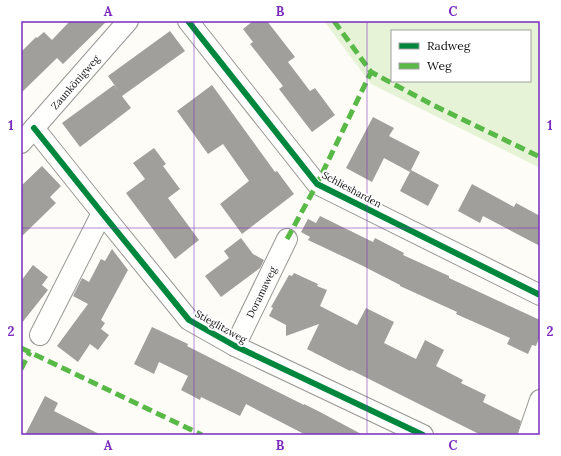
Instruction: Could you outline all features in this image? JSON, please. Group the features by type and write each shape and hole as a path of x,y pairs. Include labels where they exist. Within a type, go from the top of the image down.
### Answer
{"street":[{"name":"Zaunkönigweg","path":"21,143 128,21"},
{"name":"Schliesharden","path":"188,21 317,184 540,295"},
{"name":"Stieglitzweg","path":"34,128 189,320 235,346 423,435"},
{"path":"40,335 102,213"},
{"name":"Doramaweg","path":"235,346 287,239"},
{"path":"528,435 540,400"}],"green space":[{"path":"324,21 540,21 540,168 371,84"}],"building":[{"path":"70,21 107,21 63,64 57,58 21,93 21,52 36,37 37,38 44,32 52,40"},
{"path":"253,21 267,21 295,57 288,62 310,91 315,88 335,115 312,132 279,89 283,86 250,44 253,42 243,29"},
{"path":"170,31 185,51 122,96 131,108 80,147 62,123 114,85 118,90 108,76"},
{"path":"212,85 275,172 277,171 294,194 242,234 220,204 249,181 223,144 208,154 177,111"},
{"path":"373,117 394,128 389,136 420,152 410,172 384,158 372,182 346,168"},
{"path":"154,148 166,164 163,166 180,189 168,198 199,240 175,259 126,193 145,179 133,163"},
{"path":"42,166 61,186 50,197 56,203 21,237 21,186"},
{"path":"411,170 439,185 428,206 400,191"},
{"path":"472,184 514,207 516,203 540,216 540,246 483,216 480,223 458,211"},
{"path":"320,216 373,242 375,238 404,253 403,255 449,276 449,278 540,320 540,336 536,346 532,345 528,354 507,344 510,338 456,314 457,312 400,286 361,265 308,240 310,237 301,232 308,219 316,223"},
{"path":"241,238 253,254 264,260 260,268 221,297 205,276 229,258 224,251"},
{"path":"112,249 128,270 101,320 105,323 101,329 109,335 98,350 90,344 78,362 57,346 88,304 73,296 82,278 89,282 101,259 105,261"},
{"path":"33,265 48,277 42,285 48,290 21,324 21,281"},
{"path":"294,273 318,284 317,286 327,290 320,306 357,325 366,308 394,322 384,343 416,359 425,340 444,350 436,366 463,380 461,383 486,395 483,402 521,421 517,435 481,435 307,349 319,324 286,336 286,325 269,316 273,308 271,307 289,275 292,276"},
{"path":"152,327 188,344 187,346 363,435 306,435 246,404 240,416 201,397 200,400 181,390 188,376 159,362 154,374 134,364"},
{"path":"45,396 58,403 54,411 101,435 25,435"}],"marked path":[{"path":"334,21 371,72 433,105 540,157"},
{"path":"287,239 317,184 371,72"},
{"path":"21,348 202,435"},
{"path":"21,369 30,352"}],"cycle path":[{"path":"188,21 317,184 540,295"},
{"path":"34,128 189,320 235,346 423,435"}]}
